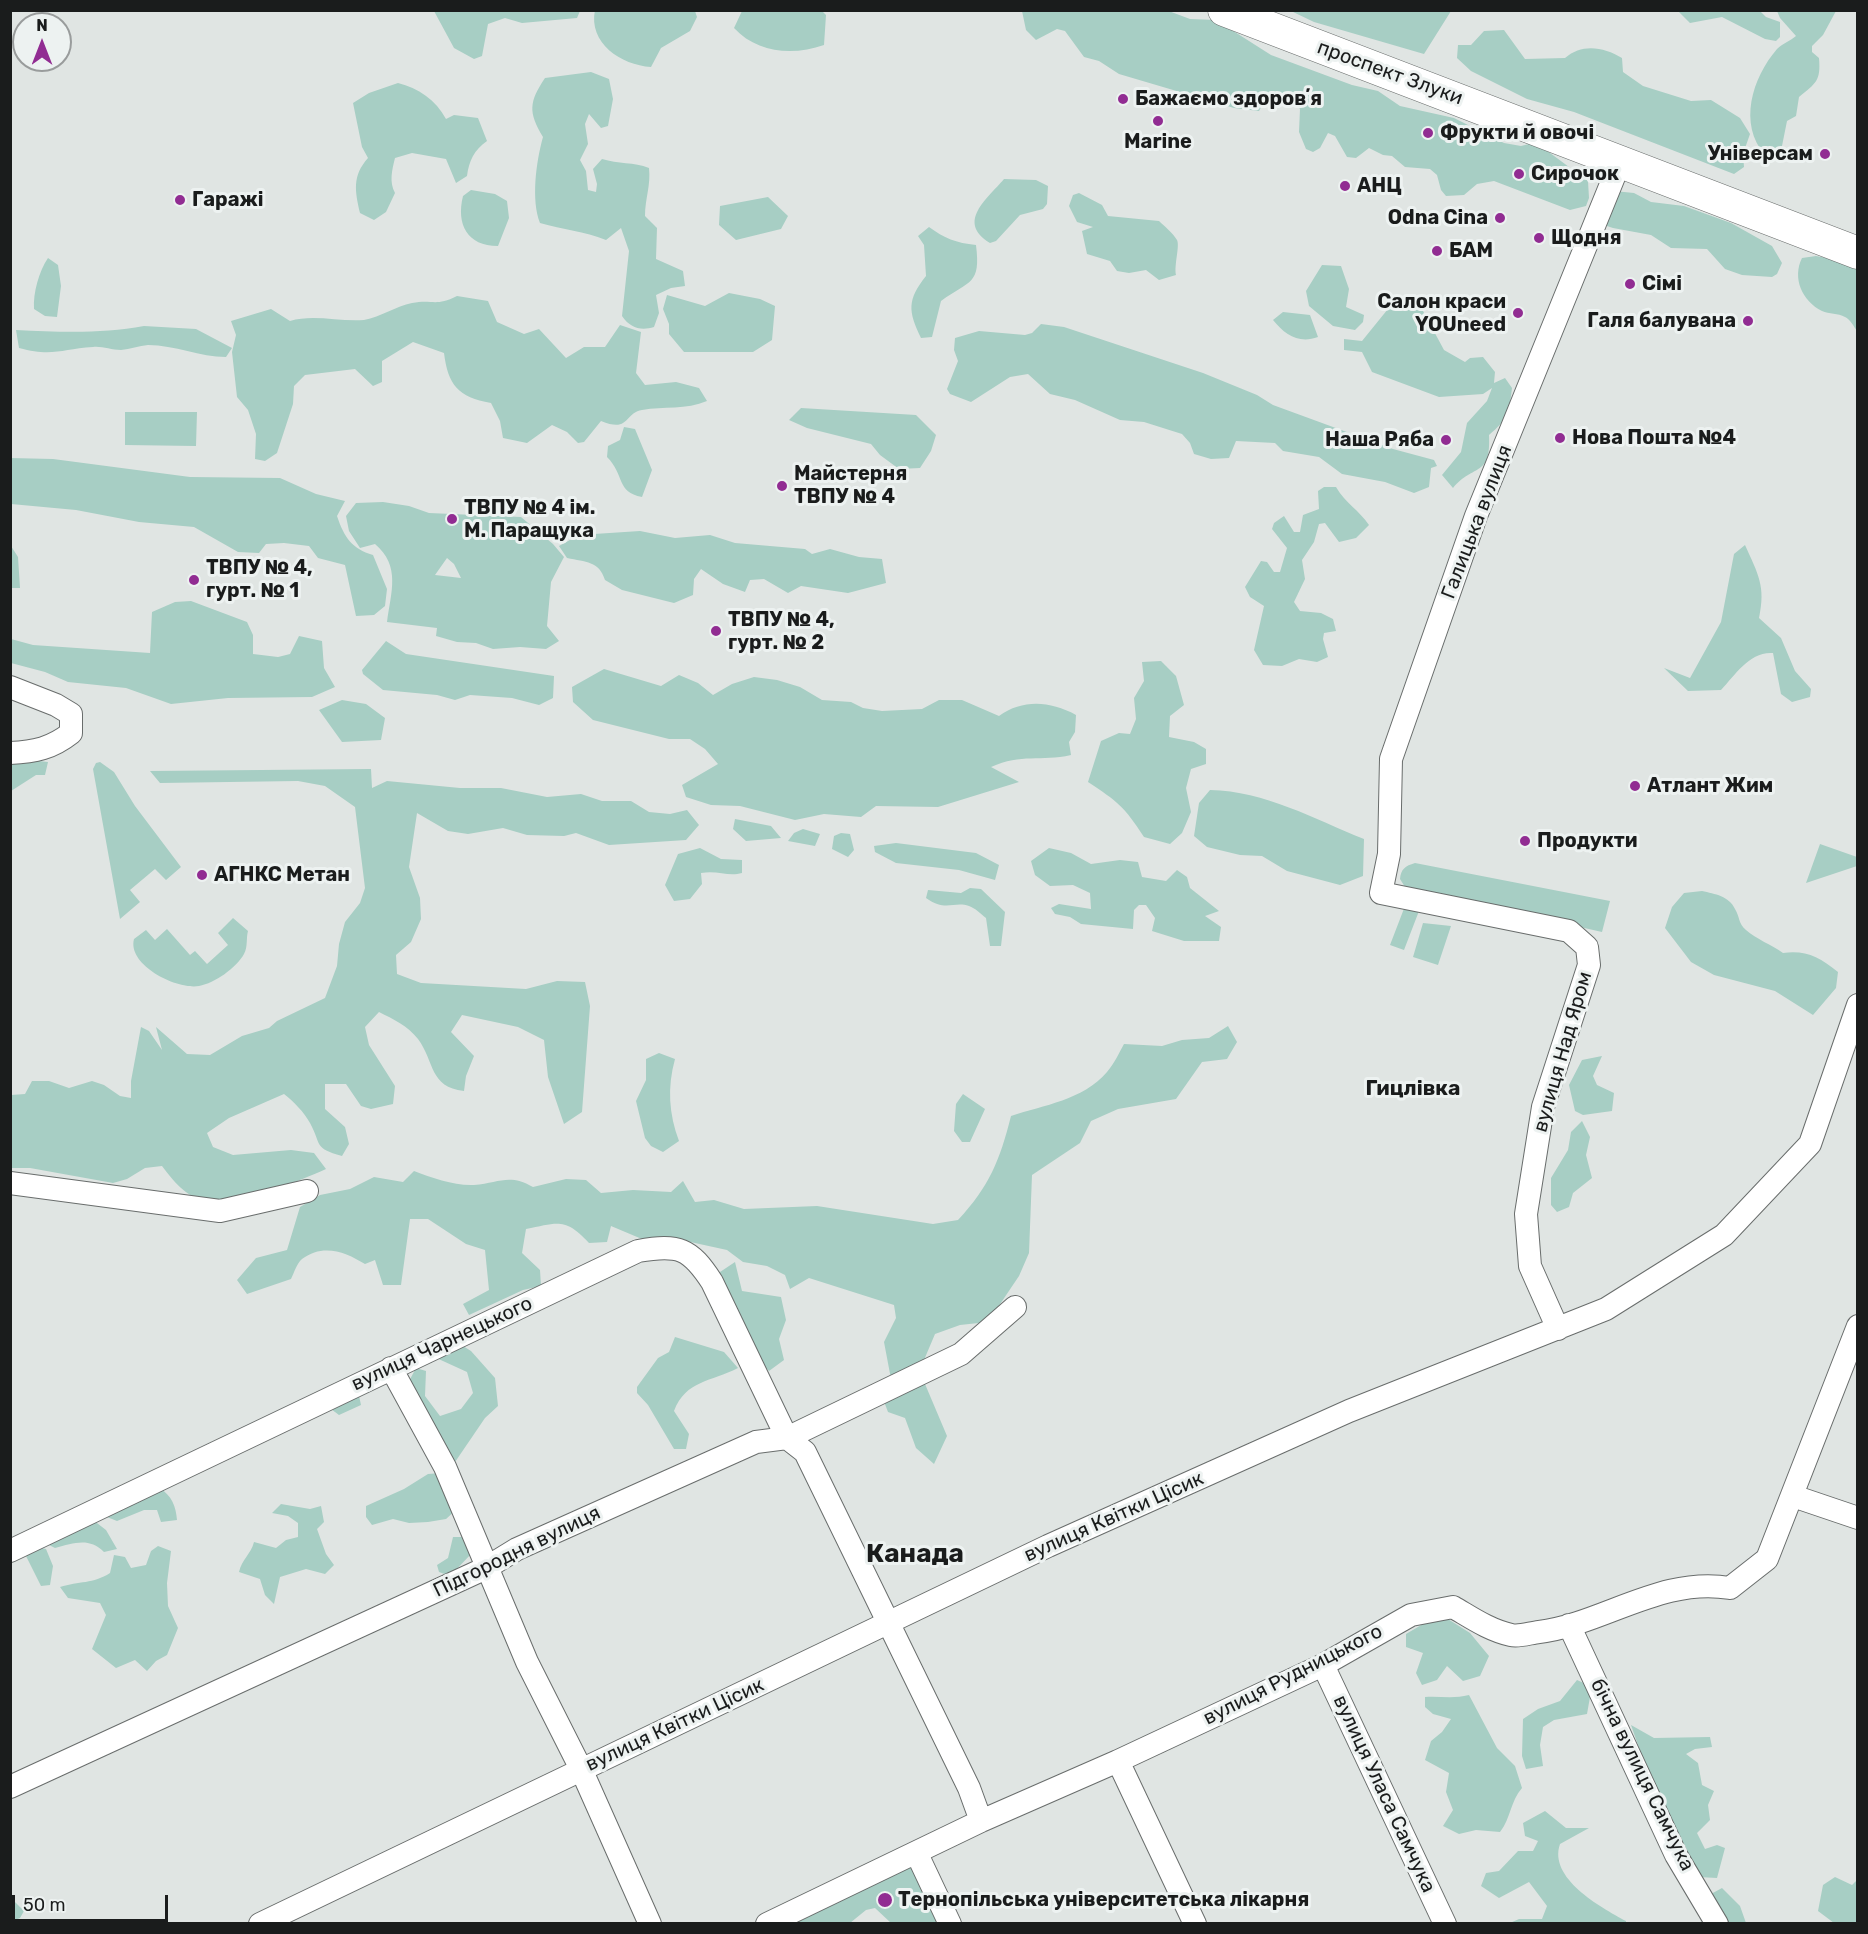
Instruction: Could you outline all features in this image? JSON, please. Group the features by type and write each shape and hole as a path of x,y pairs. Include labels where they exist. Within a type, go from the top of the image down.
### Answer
{"main road":[{"name":"проспект Злуки","path":"1224,10 1857,253"}],"street":[{"name":"Галицька вулиця","path":"1381,893 1389,854 1391,759 1476,516 1620,162"},
{"path":"10,687 56,705 71,714 71,733 55,745 35,752 10,753"},
{"name":"вулиця Над Яром","path":"1381,893 1569,931 1587,947 1589,965 1543,1107 1526,1214 1530,1266 1558,1329"},
{"name":"вулиця Квітки Цісик","path":"260,1923 1048,1546 1349,1411 1606,1310 1671,1271 1724,1235 1810,1144 1857,1005"},
{"path":"10,1183 220,1211 307,1191"},
{"name":"вулиця Чарнецького","path":"10,1551 638,1251 656,1248 674,1249 697,1259 712,1282 787,1438"},
{"name":"Підгородня вулиця","path":"10,1787 486,1568 517,1549 756,1442 787,1438 961,1354 1015,1307"},
{"name":"вулиця Рудницького","path":"767,1923 917,1854 981,1821 1118,1761 1323,1665 1411,1615 1454,1607 1485,1626 1514,1635 1555,1630 1677,1589 1714,1585 1730,1588 1767,1559 1857,1326"},
{"path":"391,1368 445,1467 527,1662 581,1769 650,1923"},
{"path":"787,1438 805,1452 969,1788 981,1821"},
{"path":"1793,1496 1857,1518"},
{"name":"бічна вулиця Самчука","path":"1569,1625 1676,1855 1718,1923"},
{"name":"вулиця Уласа Самчука","path":"1323,1665 1445,1923"},
{"path":"1118,1761 1195,1923"},
{"path":"917,1854 950,1923"}],"green space":[{"path":"595,10 695,11 697,17 690,31 661,48 651,67 629,62 609,50 597,33 594,22"},
{"path":"1166,10 1190,19 1216,20 1271,55 1352,85 1378,91 1400,106 1454,118 1504,143 1521,146 1529,144 1546,150 1588,181 1589,198 1586,206 1570,210 1494,181 1477,184 1464,195 1446,196 1441,190 1437,175 1430,169 1405,167 1392,156 1383,155 1369,148 1356,158 1347,157 1335,136 1328,133 1320,148 1313,152 1306,149 1299,132 1300,109 1296,103 1288,103 1274,94 1267,96 1259,111 1234,108 1119,74 1099,61 1084,57 1065,31 1057,29 1036,40 1026,30 1022,11"},
{"path":"434,11 580,11 577,18 522,23 505,18 488,24 482,56 474,59 454,48"},
{"path":"742,11 822,11 826,15 824,45 788,51 753,43 734,28"},
{"path":"1291,11 1451,11 1424,54 1314,22"},
{"path":"1678,11 1760,11 1766,17 1780,22 1780,37 1776,41 1765,39 1722,17 1690,23"},
{"path":"1777,11 1836,11 1823,35 1812,46 1812,52 1819,58 1818,77 1813,85 1799,97 1796,116 1787,121 1780,156 1765,155 1757,143 1750,115 1755,87 1761,73 1777,49 1796,36 1780,18"},
{"path":"1504,30 1525,59 1565,58 1579,50 1601,49 1622,58 1623,72 1643,86 1691,101 1711,100 1740,118 1750,134 1743,154 1744,167 1734,174 1574,112 1527,99 1471,71 1457,58 1458,45 1471,45 1484,31"},
{"path":"591,72 609,79 613,99 608,126 601,128 589,114 585,124 588,144 580,160 586,171 588,190 596,192 597,184 593,169 602,159 649,168 645,216 657,228 656,259 683,271 685,286 671,288 656,295 659,313 654,327 632,326 622,316 629,251 621,228 606,240 540,223 537,214 536,181 543,137 533,114 533,101 545,78"},
{"path":"398,83 426,96 446,119 454,115 478,118 487,141 473,156 467,176 456,183 446,159 412,153 395,158 392,180 395,193 386,212 374,220 360,213 357,198 357,178 368,158 362,147 353,103 369,93"},
{"path":"1004,179 1036,180 1048,186 1047,204 1043,209 1020,215 996,241 990,243 980,235 975,227 975,219 983,203"},
{"path":"471,190 495,194 507,201 509,218 498,246 478,242 466,232 461,216 461,206 463,196"},
{"path":"1614,191 1634,193 1651,202 1684,206 1731,223 1772,246 1782,263 1777,274 1772,277 1742,275 1725,269 1707,249 1671,248 1651,235 1595,222"},
{"path":"1079,193 1102,205 1108,216 1159,221 1177,240 1176,275 1159,280 1146,270 1129,273 1117,271 1110,261 1087,254 1082,231 1093,227 1077,222 1069,206 1073,195"},
{"path":"768,197 788,216 781,229 736,240 719,225 720,206"},
{"path":"929,227 951,239 976,245 977,268 975,275 966,285 941,301 932,337 921,338 912,313 912,306 915,292 926,276 924,245 918,236"},
{"path":"1816,256 1849,262 1857,267 1857,331 1847,318 1822,311 1804,295 1799,281 1799,266 1802,258"},
{"path":"48,258 58,265 61,286 57,317 45,316 34,309 37,282"},
{"path":"1322,265 1341,266 1349,289 1346,307 1364,315 1363,322 1355,330 1333,326 1309,306 1306,291"},
{"path":"729,293 760,299 775,306 772,340 753,352 684,352 669,334 669,324 663,309 667,295 705,306"},
{"path":"457,296 488,301 497,322 524,334 539,329 566,358 584,347 605,347 620,325 641,332 636,373 645,385 676,382 699,388 707,401 691,406 642,410 617,425 601,421 584,442 578,443 567,432 552,425 527,443 503,438 500,421 491,403 470,397 457,388 448,373 444,353 413,342 382,361 382,382 373,386 355,369 305,375 294,386 293,404 277,453 265,461 255,459 256,434 248,410 237,397 232,352 236,335 231,321 271,309 290,321 308,318 364,320 406,304 439,302"},
{"path":"1392,304 1411,306 1423,311 1444,350 1465,362 1470,358 1483,357 1495,372 1494,383 1505,378 1512,388 1506,415 1489,435 1489,449 1484,464 1453,488 1442,475 1461,452 1467,423 1487,401 1492,388 1483,394 1439,397 1372,372 1362,352 1344,350 1344,339 1362,341"},
{"path":"1283,312 1310,315 1318,337 1299,339 1282,330 1273,320"},
{"path":"1041,324 1064,327 1203,373 1257,395 1273,405 1393,449 1434,460 1437,466 1431,468 1429,487 1414,493 1385,482 1342,474 1319,457 1283,451 1275,443 1236,441 1229,458 1211,459 1194,454 1190,443 1182,434 1144,422 1120,420 1075,400 1050,394 1028,374 1010,377 971,402 950,394 947,389 958,361 954,350 955,338 979,331 1025,335 1032,333"},
{"path":"144,326 196,329 232,348 226,357 148,345 121,350 96,347 40,352 19,348 16,330 96,331"},
{"path":"801,408 916,415 936,435 931,451 920,468 899,469 880,455 871,444 807,428 789,420"},
{"path":"125,412 197,412 196,446 125,445"},
{"path":"624,427 635,429 652,470 642,497 634,495 624,487 607,457 608,446 620,440"},
{"path":"10,458 53,459 190,477 280,478 316,494 345,501 337,516 346,536 354,546 373,555 387,589 385,606 374,615 356,616 345,565 318,558 309,546 284,543 266,544 259,553 238,552 194,527 139,522 76,510 11,504"},
{"path":"1324,487 1336,487 1369,525 1356,538 1339,542 1325,523 1319,524 1314,542 1302,560 1305,579 1294,602 1300,611 1321,613 1333,619 1336,631 1324,633 1323,639 1328,657 1317,662 1299,659 1282,666 1263,665 1254,650 1264,606 1250,597 1245,587 1261,561 1267,562 1274,572 1280,572 1287,548 1272,529 1274,523 1284,516 1294,532 1300,532 1303,515 1319,509 1318,491"},
{"path":"383,502 409,506 429,513 521,517 553,544 564,557 551,582 547,626 559,641 546,649 520,647 493,649 476,643 457,642 436,636 437,628 387,622 392,590 391,570 383,552 375,544 360,548 349,531 346,516 356,503","holes":["447,558 454,564 461,578 435,575"]},
{"path":"640,531 675,538 710,535 735,543 805,549 812,554 830,549 859,557 882,559 886,583 848,593 801,586 788,593 764,579 750,580 745,592 723,584 701,569 694,579 693,595 674,603 622,590 605,580 595,566 567,558 559,546 579,535"},
{"path":"1745,545 1757,572 1761,588 1759,618 1781,638 1795,671 1811,689 1810,697 1792,702 1781,694 1773,653 1765,653 1750,660 1721,690 1688,691 1664,668 1690,678 1721,622 1734,554"},
{"path":"11,546 18,557 20,588 11,588"},
{"path":"191,601 247,622 253,635 253,654 278,657 290,654 299,636 322,641 324,668 335,687 312,697 228,698 171,704 126,688 68,682 45,672 11,663 11,639 33,645 150,653 152,612 175,602"},
{"path":"386,641 406,654 554,676 553,698 539,705 512,698 470,695 455,700 437,695 383,690 363,674 362,670"},
{"path":"1161,661 1176,676 1184,705 1170,716 1169,737 1194,742 1206,749 1206,764 1191,769 1186,788 1191,812 1182,833 1170,844 1144,837 1120,805 1088,782 1101,741 1119,733 1130,734 1136,719 1134,698 1144,681 1142,662"},
{"path":"604,669 661,686 679,675 698,683 713,695 732,684 754,677 777,680 800,687 822,700 851,702 863,708 882,711 922,709 939,700 962,700 999,716 1018,707 1047,705 1076,715 1075,732 1069,742 1071,755 1012,760 991,767 1019,782 938,807 876,806 861,817 824,814 795,820 740,806 711,805 686,797 682,785 718,764 705,749 690,739 669,739 593,720 573,702 572,687"},
{"path":"342,700 366,704 385,718 381,740 342,742 319,710"},
{"path":"11,758 48,762 45,775 36,775 11,791"},
{"path":"100,762 114,772 135,806 181,867 166,880 155,869 130,890 140,902 120,919 93,769 96,763"},
{"path":"371,769 372,788 387,781 460,788 501,788 547,797 581,794 602,801 631,801 649,812 670,814 687,810 699,825 686,840 609,845 576,833 564,836 527,835 503,828 468,834 448,831 417,813 409,867 420,898 421,919 411,942 396,955 397,974 421,983 526,989 557,981 585,982 590,1006 582,1112 564,1124 548,1077 544,1040 518,1027 462,1015 451,1032 474,1056 466,1076 464,1091 444,1084 434,1072 414,1034 400,1023 379,1012 365,1027 369,1045 395,1086 393,1104 371,1109 361,1106 346,1084 325,1084 325,1109 345,1127 349,1144 342,1156 322,1148 305,1115 284,1094 229,1118 207,1133 213,1147 233,1155 291,1150 314,1153 326,1169 313,1175 267,1192 219,1201 198,1199 192,1196 180,1188 162,1166 145,1168 127,1179 113,1183 30,1168 11,1168 11,1095 25,1094 32,1081 49,1081 69,1088 92,1081 104,1085 120,1096 131,1098 131,1081 141,1027 149,1031 162,1050 156,1027 187,1054 210,1055 242,1036 269,1028 277,1021 325,998 337,966 339,944 345,922 360,903 365,888 355,807 325,786 298,781 160,783 150,771"},
{"path":"1210,790 1250,795 1289,807 1364,839 1363,876 1340,885 1287,871 1262,856 1240,855 1207,847 1194,836 1199,803"},
{"path":"735,819 771,826 781,838 746,841 733,829"},
{"path":"803,829 820,834 815,846 788,841 794,833"},
{"path":"841,833 850,834 854,850 848,857 832,849 834,836"},
{"path":"896,843 976,853 999,865 995,880 959,870 896,863 875,852 874,846"},
{"path":"1820,844 1857,857 1857,866 1806,883"},
{"path":"700,848 721,859 742,860 742,873 701,873 702,884 690,899 674,901 665,885 678,854"},
{"path":"1049,848 1071,853 1091,864 1120,860 1138,862 1142,877 1166,881 1177,870 1187,877 1190,888 1219,911 1205,916 1221,927 1219,941 1184,941 1152,931 1155,918 1146,905 1139,905 1134,910 1133,929 1081,924 1070,917 1055,914 1051,908 1059,904 1091,909 1090,893 1073,885 1050,886 1035,875 1031,861"},
{"path":"1415,863 1610,901 1602,932 1405,887 1400,879 1401,873 1406,867"},
{"path":"970,888 981,889 1005,912 1001,946 990,946 986,918 973,908 964,905 939,904 926,898 928,890 961,893"},
{"path":"1702,891 1721,896 1729,901 1743,927 1759,939 1783,953 1812,956 1838,972 1836,988 1813,1015 1775,991 1714,975 1691,962 1665,928 1672,907 1684,893"},
{"path":"1405,906 1419,911 1404,950 1390,945"},
{"path":"233,918 248,931 245,951 230,969 218,978 199,986 179,984 156,974 138,958 134,949 134,939 146,930 155,940 167,929 190,955 195,951 207,964 228,945 218,933"},
{"path":"1423,923 1451,926 1438,965 1413,957"},
{"path":"1228,1026 1237,1042 1227,1059 1202,1062 1176,1099 1118,1109 1091,1121 1080,1143 1032,1175 1029,1253 1019,1276 988,1322 960,1325 935,1334 924,1360 925,1384 947,1436 934,1464 916,1448 905,1418 888,1412 880,1391 891,1379 884,1342 896,1318 894,1305 809,1278 790,1289 785,1275 767,1266 743,1262 727,1250 672,1238 649,1242 611,1226 607,1242 589,1243 574,1229 560,1224 526,1229 522,1253 540,1270 541,1286 523,1290 469,1315 463,1304 489,1290 485,1250 466,1244 428,1219 410,1219 401,1285 383,1285 375,1260 365,1264 342,1253 326,1250 310,1254 302,1259 291,1279 247,1294 237,1280 256,1258 287,1250 300,1207 320,1195 350,1189 374,1177 403,1182 414,1171 444,1181 467,1185 517,1180 533,1187 566,1179 586,1180 601,1193 633,1190 671,1192 683,1181 695,1202 714,1200 744,1209 817,1206 933,1224 958,1220 978,1196 992,1172 998,1160 1011,1116 1062,1100 1087,1089 1107,1072 1124,1044 1162,1046 1182,1040 1209,1038"},
{"path":"659,1053 675,1059 670,1101 679,1141 663,1152 651,1146 645,1138 636,1101 646,1080 646,1059"},
{"path":"1602,1056 1593,1076 1597,1085 1614,1093 1612,1111 1583,1115 1575,1111 1569,1085 1582,1060"},
{"path":"963,1094 985,1109 970,1142 962,1142 954,1131 956,1104"},
{"path":"1582,1121 1590,1137 1586,1155 1592,1178 1573,1193 1569,1207 1557,1212 1551,1205 1551,1178 1568,1150 1571,1132"},
{"path":"735,1262 742,1291 781,1297 786,1320 779,1339 784,1360 769,1371 756,1357 717,1274"},
{"path":"675,1337 724,1352 738,1368 692,1387 679,1401 674,1411 689,1434 686,1449 674,1449 648,1405 637,1393 637,1387 658,1358 669,1352"},
{"path":"455,1341 471,1351 495,1378 498,1406 485,1418 453,1465 407,1385 416,1368 426,1371 425,1396 440,1416 461,1409 473,1393 467,1372 432,1356"},
{"path":"358,1391 361,1405 339,1415 327,1406"},
{"path":"455,1472 456,1510 446,1519 409,1523 393,1519 372,1525 366,1517 366,1506 404,1489 428,1474"},
{"path":"159,1488 172,1502 177,1520 161,1522 157,1510 144,1510 117,1521 107,1517"},
{"path":"281,1504 310,1509 321,1506 324,1522 317,1529 326,1554 334,1565 325,1574 306,1569 280,1577 274,1604 265,1595 260,1579 239,1572 254,1542 276,1548 286,1540 298,1537 298,1523 288,1516 272,1513"},
{"path":"93,1520 106,1530 117,1549 104,1552 93,1544 87,1543 75,1543 55,1548 47,1544"},
{"path":"453,1537 469,1537 473,1552 450,1576 439,1572 437,1565 448,1558"},
{"path":"30,1545 46,1549 53,1566 50,1585 41,1586 26,1556"},
{"path":"158,1546 171,1551 167,1583 168,1606 178,1628 167,1655 156,1661 147,1671 135,1660 116,1668 92,1649 106,1615 100,1603 68,1598 60,1587 104,1577 110,1573 114,1555 125,1557 131,1568 146,1565 151,1551"},
{"path":"1440,1614 1470,1633 1489,1656 1480,1676 1463,1681 1447,1666 1437,1680 1422,1685 1416,1673 1423,1653 1406,1647 1406,1634"},
{"path":"1577,1680 1586,1684 1590,1697 1587,1714 1554,1720 1543,1727 1540,1745 1543,1766 1526,1769 1522,1756 1523,1719 1538,1709 1560,1701"},
{"path":"1469,1695 1497,1748 1515,1766 1522,1788 1500,1832 1476,1830 1459,1834 1443,1826 1453,1810 1446,1792 1449,1773 1425,1760 1431,1741 1442,1732 1451,1719 1433,1714 1425,1707 1425,1697"},
{"path":"1631,1725 1654,1738 1710,1737 1712,1747 1695,1749 1686,1754 1698,1763 1702,1785 1714,1791 1708,1805 1710,1820 1697,1833 1705,1849 1717,1845 1725,1848 1717,1878 1699,1877 1641,1767 1639,1748"},
{"path":"1545,1811 1566,1828 1589,1828 1560,1844 1558,1856 1562,1868 1579,1890 1626,1923 1510,1923 1519,1919 1542,1919 1547,1906 1529,1882 1499,1898 1481,1886 1486,1873 1499,1871 1518,1851 1533,1851 1538,1841 1525,1836 1523,1823"},
{"path":"904,1861 921,1868 947,1923 891,1923 875,1908 866,1910 850,1923 763,1924"},
{"path":"1835,1877 1852,1885 1857,1880 1857,1923 1834,1923 1818,1911 1823,1885"},
{"path":"1722,1888 1740,1906 1746,1923 1714,1923 1711,1894"},
{"path":"10,1897 24,1911 20,1918 11,1922"}],"place":[{"name":"Бажаємо здоровʼя","path":"1123,99"},
{"name":"Marine","path":"1158,121"},
{"name":"Фрукти й овочі","path":"1428,133"},
{"name":"Універсам","path":"1825,154"},
{"name":"Сирочок","path":"1519,174"},
{"name":"АНЦ","path":"1345,186"},
{"name":"Гаражі","path":"180,200"},
{"name":"Odna Cina","path":"1500,218"},
{"name":"Щодня","path":"1539,238"},
{"name":"БАМ","path":"1437,251"},
{"name":"Сімі","path":"1630,284"},
{"name":"Салон краси YOUneed","path":"1518,313"},
{"name":"Галя балувана","path":"1748,321"},
{"name":"Нова Пошта №4","path":"1560,438"},
{"name":"Наша Ряба","path":"1446,440"},
{"name":"Майстерня ТВПУ № 4","path":"782,486"},
{"name":"ТВПУ № 4 ім. М. Паращука","path":"452,519"},
{"name":"ТВПУ № 4, гурт. № 1","path":"194,580"},
{"name":"ТВПУ № 4, гурт. № 2","path":"716,631"},
{"name":"Атлант Жим","path":"1635,786"},
{"name":"Продукти","path":"1525,841"},
{"name":"АГНКС Метан","path":"202,875"},
{"name":"Тернопільська університетська лікарня","path":"885,1900"}],"district":[{"name":"Гицлівка","path":"1413,1089"},
{"name":"Канада","path":"915,1554"}]}
